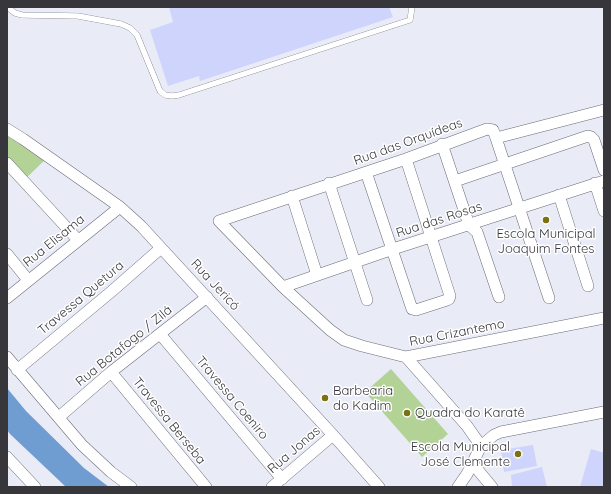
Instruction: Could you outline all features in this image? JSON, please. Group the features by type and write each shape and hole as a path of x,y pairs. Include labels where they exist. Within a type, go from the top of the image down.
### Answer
{"street":[{"path":"549,298 496,138 604,110"},
{"name":"Rua Jericó","path":"7,129 120,207 141,226 333,435 373,485"},
{"name":"Rua das Orquídeas","path":"219,221 329,183 406,159 442,144 487,129 493,130 496,138"},
{"path":"455,181 588,136 594,140 604,170"},
{"path":"442,144 469,225 477,232 499,297"},
{"path":"366,172 412,308 414,310 448,300 450,298 406,159"},
{"path":"7,163 78,240"},
{"path":"599,182 604,211"},
{"name":"Rua das Rosas","path":"283,287 393,249 431,238 599,182"},
{"path":"329,183 367,300"},
{"path":"292,196 317,275"},
{"path":"559,196 588,286"},
{"name":"Rua Elisama","path":"7,298 120,207"},
{"name":"Rua Crizantemo","path":"219,221 283,287 330,330 344,340 362,346 406,357 604,318"},
{"name":"Travessa Quetura","path":"17,370 161,248"},
{"path":"7,254 28,280"},
{"name":"Rua Botafogo / Zilá","path":"59,417 111,372 207,297"},
{"name":"Travessa Coeniro","path":"160,334 282,479"},
{"path":"7,356 17,370 82,445 111,472 131,487"},
{"path":"406,357 466,426 481,446"},
{"name":"Travessa Berseba","path":"111,372 206,487"},
{"path":"458,487 481,446 487,440 501,432 604,412"},
{"name":"Rua Jonas","path":"272,487 333,435"},
{"path":"7,457 35,487"},
{"path":"472,463 492,487"}],"lane":[{"path":"7,7 15,13 22,15 68,14 121,24 130,28 137,35 160,91 165,95 172,96 410,20 412,7"}],"green space":[{"path":"7,136 46,159 22,182 7,163"},
{"name":"Quadra do Karatê","path":"391,369 448,434 422,457 365,392"}],"water":[{"path":"7,388 26,411 84,468 109,487 66,487 10,434 7,430"}],"building":[{"path":"169,7 389,7 393,17 200,81 199,76 168,86 150,30 173,22"},
{"path":"533,445 537,466 504,472 501,450"},
{"path":"591,449 604,453 604,487 580,487"},
{"path":"542,467 547,487 512,487 511,475"}],"place":[{"name":"Escola Municipal Joaquim Fontes","path":"546,220"},
{"name":"Barbearia do Kadim","path":"325,398"},
{"name":"Quadra do Karatê","path":"407,413"},
{"name":"Escola Municipal José Clemente","path":"518,454"}]}
